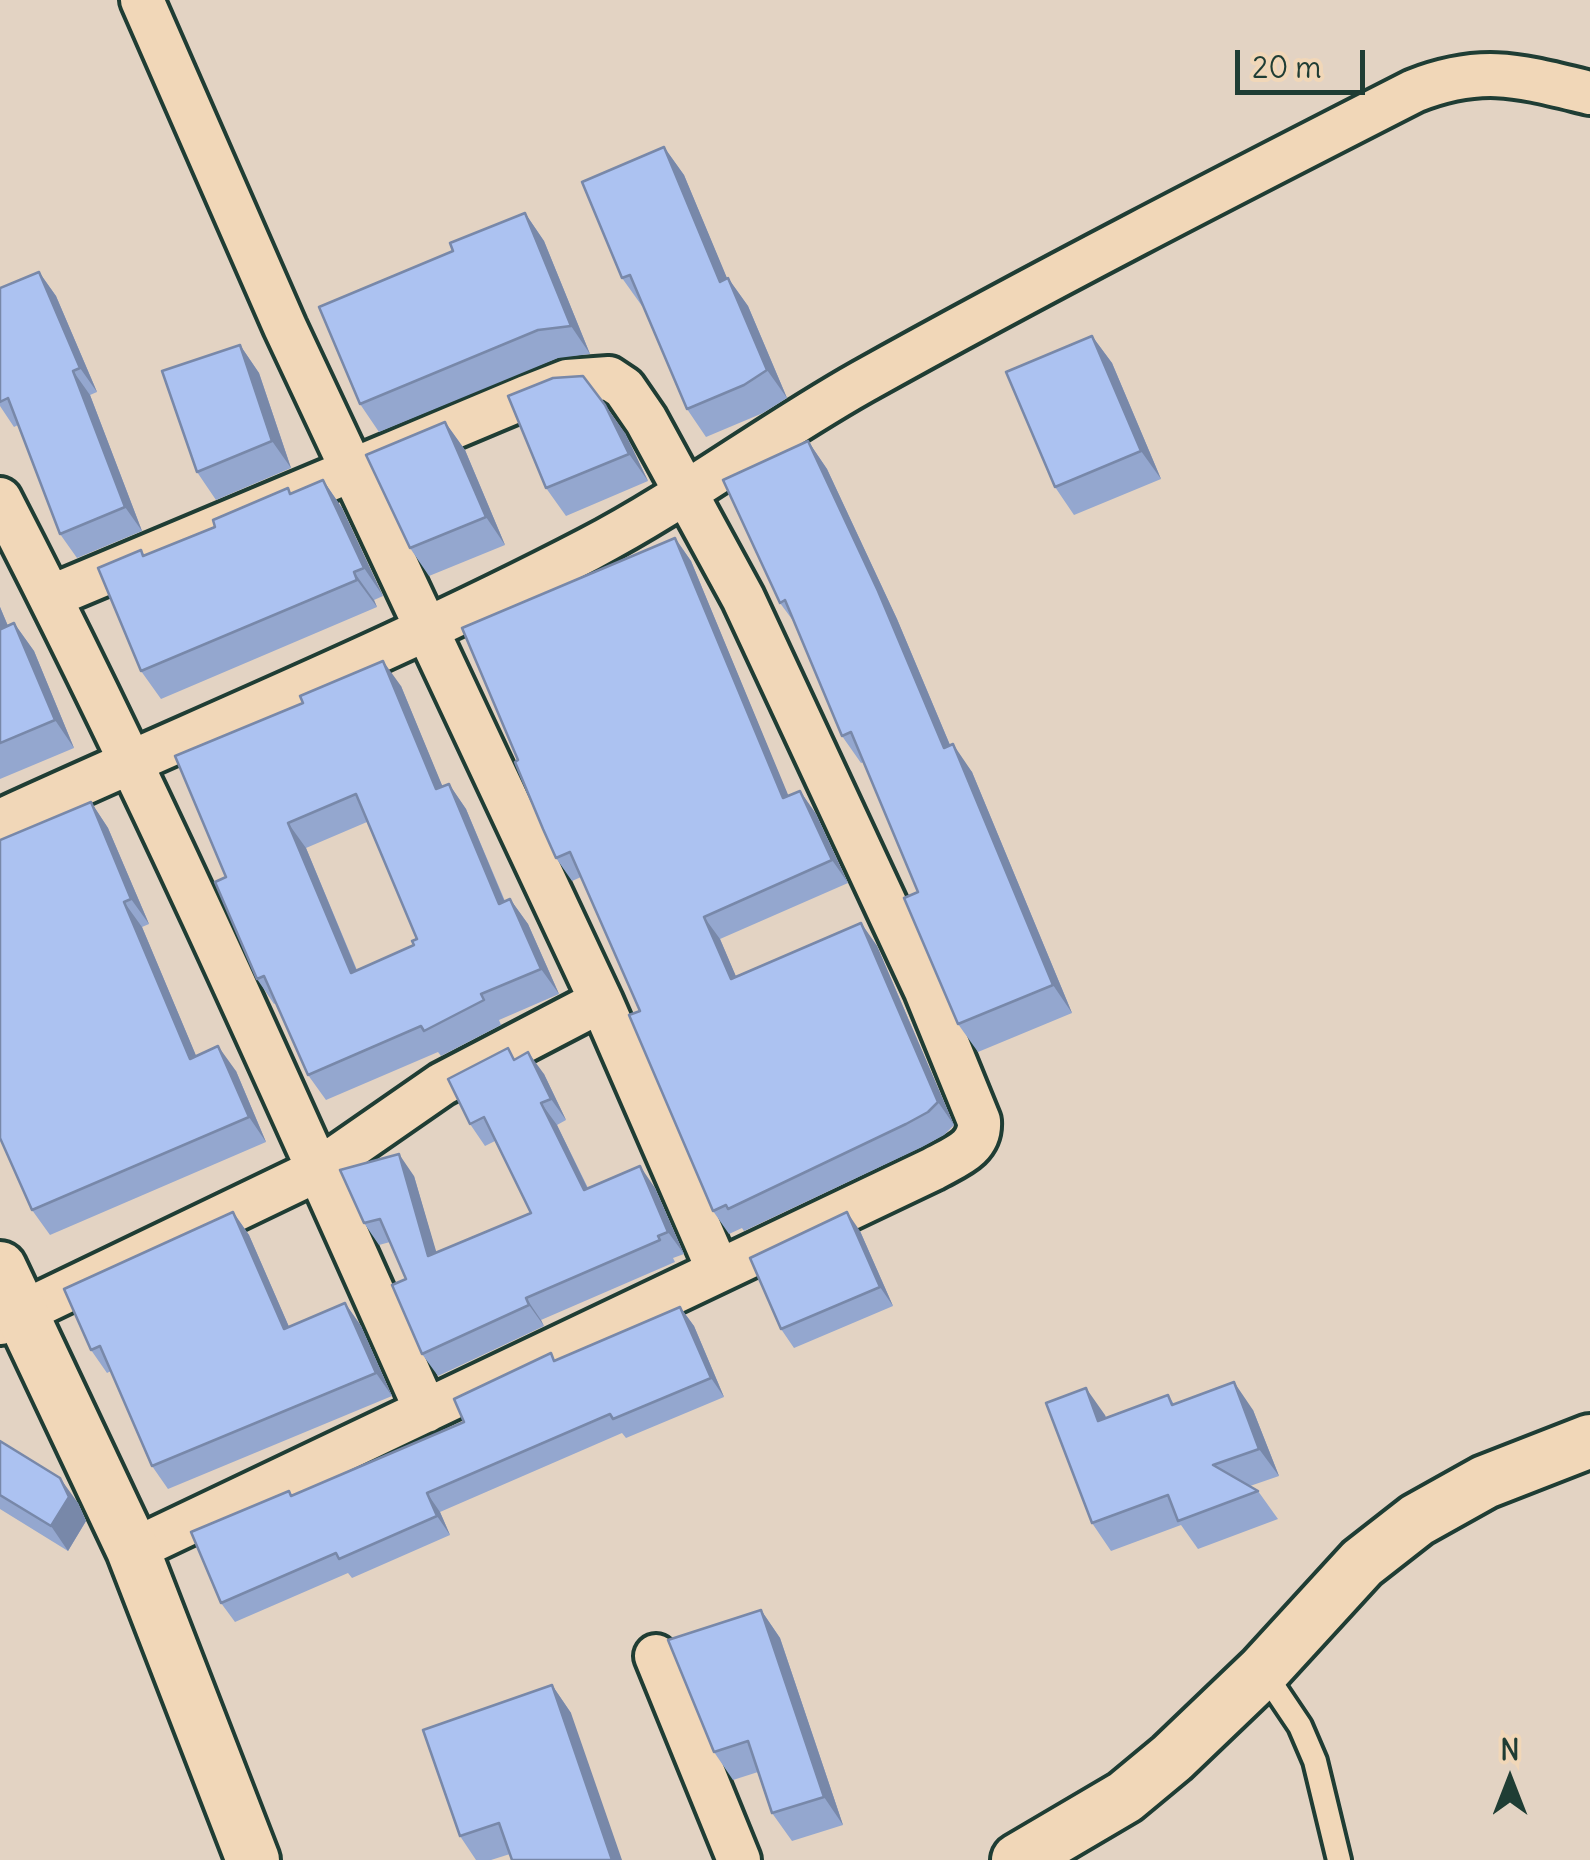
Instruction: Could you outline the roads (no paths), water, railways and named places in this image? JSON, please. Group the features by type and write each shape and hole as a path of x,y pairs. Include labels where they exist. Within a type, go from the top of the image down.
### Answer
{"street":[{"path":"142,0 351,468 600,1001 718,1270"},
{"path":"0,821 589,549 857,385 1137,232 1414,92 1448,78 1479,74 1518,75 1590,92"},
{"path":"50,596 568,381 600,376 616,382 634,402 743,598 926,991 972,1098 980,1130 972,1146 933,1168 133,1550"},
{"path":"0,499 131,760 239,991 426,1411"},
{"path":"11,1319 318,1170 442,1084 600,1001"},
{"path":"0,1268 11,1319 133,1550 254,1860"},
{"path":"1018,1860 1125,1796 1172,1758 1264,1672 1362,1563 1416,1520 1485,1482 1590,1441"},
{"path":"656,1656 739,1860"}],"lane":[{"path":"1264,1672 1300,1726 1316,1761 1339,1860"}]}
